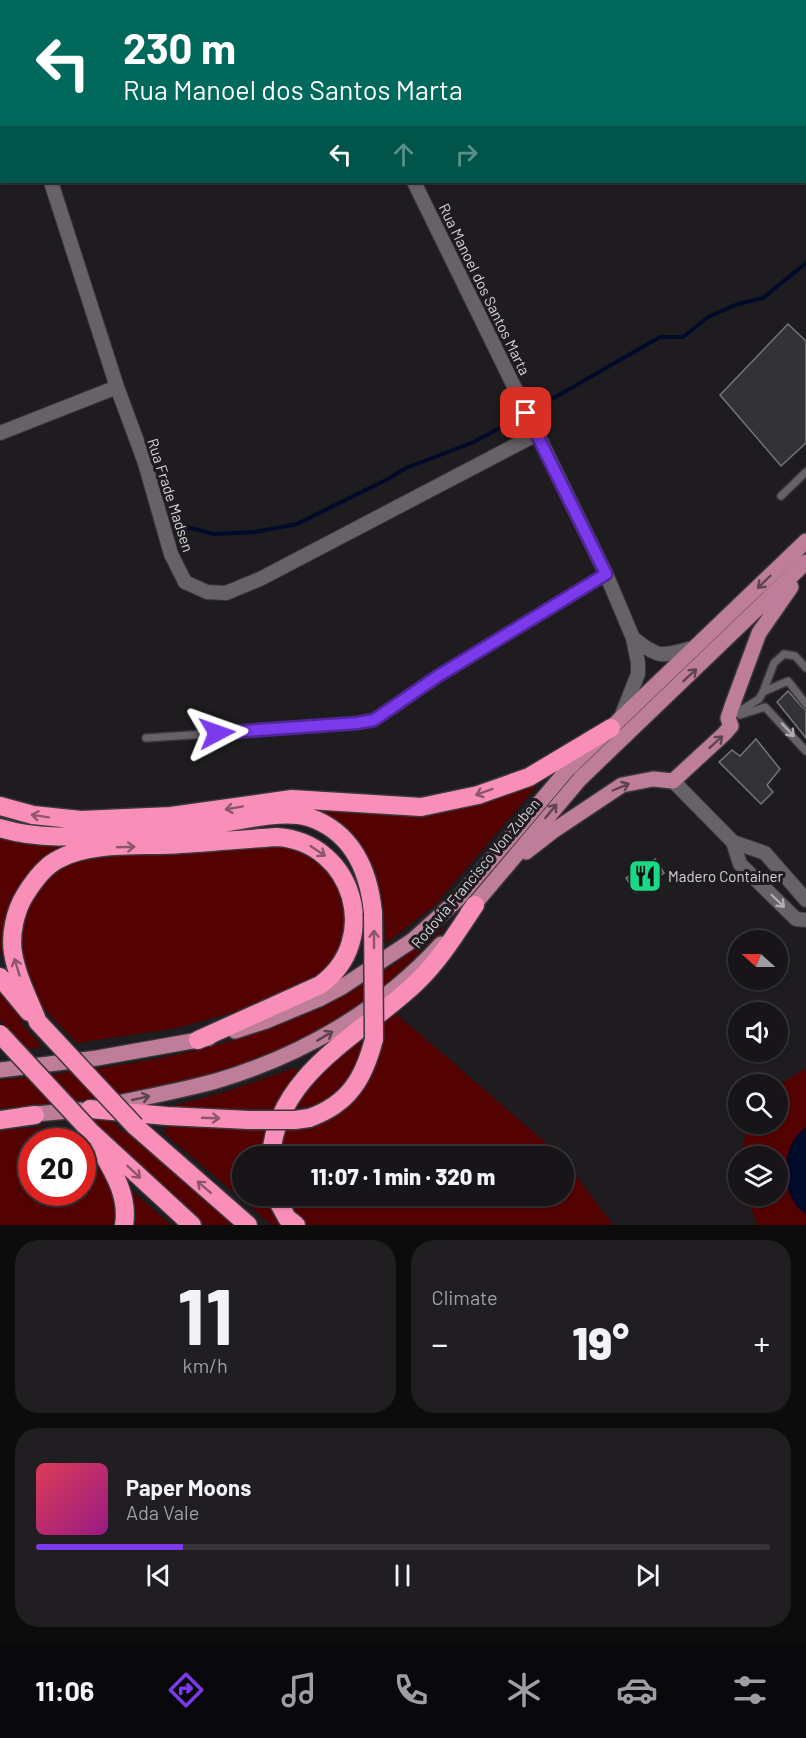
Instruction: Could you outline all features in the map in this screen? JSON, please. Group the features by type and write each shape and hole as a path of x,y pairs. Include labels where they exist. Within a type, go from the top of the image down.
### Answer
{"highway":[{"path":"0,806 33,815 81,820 171,816 292,799 421,807 478,795 529,777 615,724"},
{"path":"0,828 45,837 76,836 195,828 287,814 308,818 325,825 341,836 356,853 371,888 374,913 374,1039 367,1065 351,1090 332,1108 309,1118 295,1120 167,1116 90,1109"},
{"path":"38,1022 15,964 12,951 13,933 21,900 31,885 57,860 72,853 96,848 253,838 289,838 310,845 337,867 349,891 354,917 353,932 349,949 342,963 333,976 320,985 198,1040"},
{"path":"274,1146 276,1130 283,1112 300,1084 312,1070 433,966 475,905"},
{"path":"0,977 16,999 135,1126 248,1225"},
{"path":"0,1034 87,1128"},
{"path":"0,1118 35,1115"},
{"path":"96,1137 192,1225"},
{"path":"96,1141 119,1181 124,1199 124,1225"},
{"path":"280,1206 287,1218 296,1225"}],"main road":[{"name":"Rodovia Francisco Von Zuben","path":"0,1070 61,1063 198,1040 266,1021 320,999 342,987 413,940 457,900 568,769 806,541"},
{"name":"Rodovia Francisco Von Zuben","path":"35,1115 90,1109 215,1081 255,1068 318,1041 362,1012 415,970 475,905 559,802 598,760 704,662 806,562"},
{"path":"504,869 553,831 622,785 653,779 673,781 731,726 728,718 746,663 759,633 806,570"}],"street":[{"name":"Rua Frade Madsen","path":"51,183 117,387 145,463 171,554 185,582 207,592 226,593 260,579 537,434"},
{"name":"Rua Manoel dos Santos Marta","path":"414,183 606,574 633,638 638,674 615,724"},
{"path":"0,433 117,387"},
{"path":"633,638 652,652 661,655 698,646"},
{"path":"673,781 733,842 765,853 806,900"},
{"path":"733,842 740,864 796,919 806,921"}],"lane":[{"path":"781,496 806,472"},
{"path":"146,738 374,720 448,670 606,574"},
{"path":"733,706 743,709 759,699 774,663 784,654 795,656 806,668"},
{"path":"763,692 788,681 806,704"},
{"path":"733,706 740,715 765,707 806,751"}],"shaded area":[{"path":"529,783 536,787 435,905 385,944 382,899 375,870 369,857 360,844 344,829 304,808 411,815"},
{"path":"0,836 45,844 73,844 31,875 10,966 0,951"},
{"path":"283,844 299,847 332,872 347,914 345,942 322,975 263,1004 177,1028 77,1043 47,1011 34,993 25,974 21,957 20,939 23,922 28,905 37,890 62,866 79,859 99,856 161,855"},
{"path":"441,926 443,928 406,965 352,1010 299,1041 259,1058 174,1084 86,1099 0,1108 0,1080 119,1065 177,1054 234,1040 290,1021 343,996 394,965"},
{"path":"0,992 23,1021 21,1023 42,1047 25,1049 0,1020"},
{"path":"393,1011 550,1146 280,1146 285,1129 320,1120 382,1038 384,1017"},
{"path":"362,1035 356,1064 343,1086 322,1102 293,1108 314,1078"},
{"path":"294,1068 300,1072 274,1109 162,1109 222,1093"},
{"path":"806,1068 806,1225 758,1225 750,1206 788,1206 788,1146 743,1146 746,1134 788,1134 788,1079"},
{"path":"103,1112 124,1133 126,1132 235,1225 204,1225 91,1123"},
{"path":"169,1122 267,1130 265,1146 232,1146 232,1191 164,1133"},
{"path":"59,1126 61,1128 30,1128"},
{"path":"18,1129 18,1206 96,1206 96,1163 110,1182 113,1191 116,1225 0,1225 0,1130"},
{"path":"574,1173 613,1225 303,1225 294,1218 288,1206 574,1206"},
{"path":"132,1191 171,1225 131,1225"},
{"path":"250,1206 275,1206 288,1225 272,1225"}],"water":[{"path":"806,1127 806,1214 793,1201 788,1188 788,1154 797,1135"}],"building":[{"path":"788,324 806,341 806,443 781,466 720,395"},
{"path":"788,691 806,710 806,738 777,702"},
{"path":"756,739 780,769 767,785 773,792 761,804 719,762 732,750 740,756"},
{"name":"Madero Container","path":"655,859 664,873 635,892 626,878"}],"waterway":[{"path":"538,407 660,337 683,337 708,317 738,304 763,298 806,263"},
{"path":"187,527 214,534 255,532 297,524 406,468 474,442 511,422"}],"place":[{"name":"Madero Container","path":"645,876"}],"route":[{"path":"217,733 374,720 438,676 606,574 526,413"}]}
